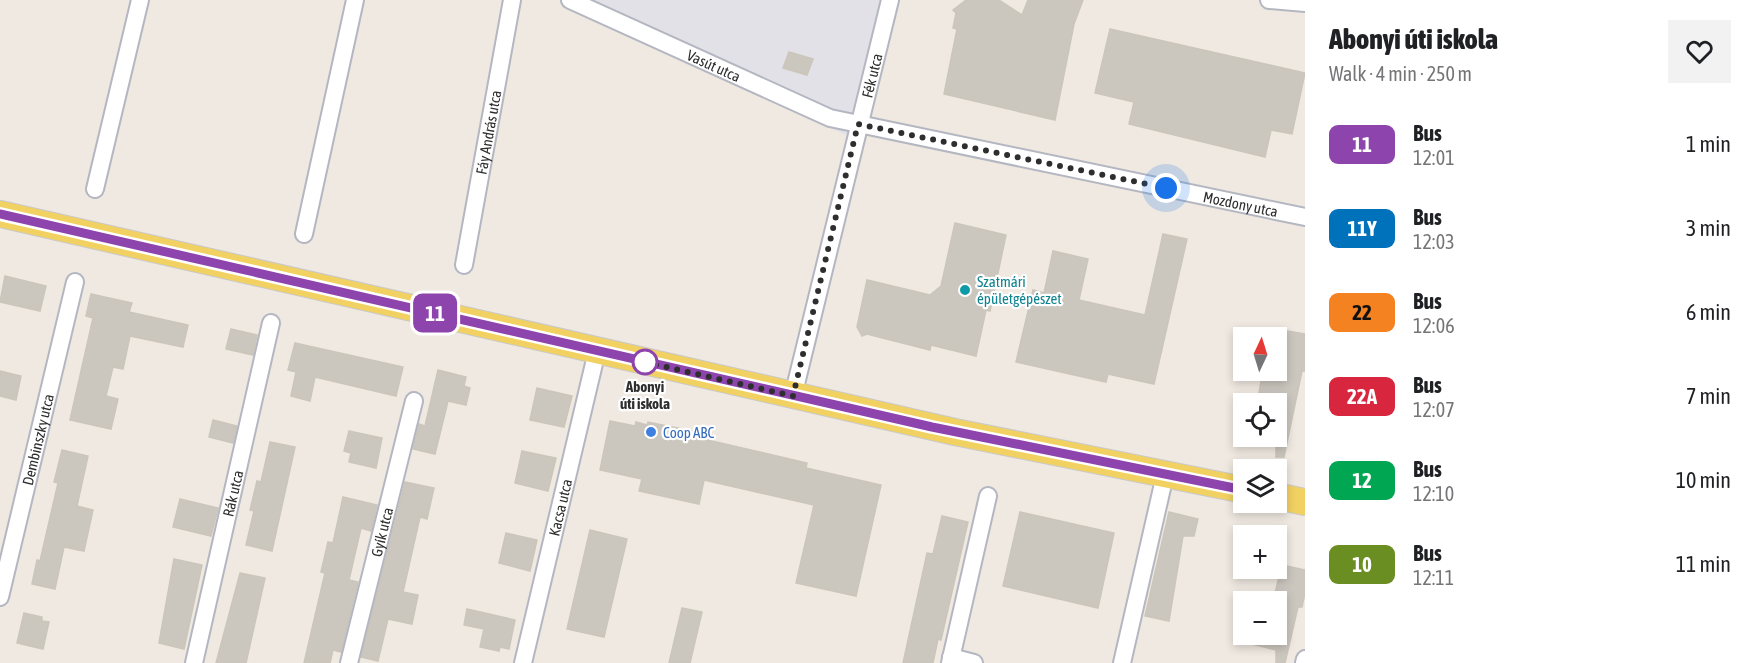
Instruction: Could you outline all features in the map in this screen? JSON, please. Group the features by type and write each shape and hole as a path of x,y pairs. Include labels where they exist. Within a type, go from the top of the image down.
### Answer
{"main road":[{"path":"0,214 793,396 1233,488"},
{"path":"1287,498 1305,502"}],"street":[{"path":"95,189 140,0"},
{"path":"304,234 355,0"},
{"name":"Fáy András utca","path":"464,265 512,0"},
{"name":"Vasút utca","path":"570,0 830,118 858,124"},
{"name":"Fék utca","path":"793,396 890,0"},
{"path":"1269,0 1305,3"},
{"name":"Mozdony utca","path":"858,124 1305,217"},
{"name":"Dembinszky utca","path":"0,597 75,282"},
{"name":"Rák utca","path":"194,663 271,323"},
{"name":"Kacsa utca","path":"523,663 597,351"},
{"name":"Gyík utca","path":"349,663 414,401"},
{"path":"1122,663 1165,475"},
{"path":"974,663 950,660 988,496"}],"shaded area":[{"path":"589,0 898,0 863,143 689,63"}],"building":[{"path":"966,0 999,0 1022,15 1028,0 1083,0 1074,24 1055,120 944,94 957,29 953,28 956,13 953,10"},
{"path":"1110,29 1305,73 1292,134 1271,130 1265,157 1129,124 1134,102 1095,93"},
{"path":"789,52 813,59 807,75 783,68"},
{"name":"Szatmári épületgépészet","path":"955,223 1006,235 990,311 986,310 976,356 931,345 930,350 867,334 862,336 857,327 867,280 930,295 941,286"},
{"path":"1163,234 1187,239 1154,384 1108,374 1106,382 1016,362 1033,290 1044,293 1053,251 1088,259 1079,300 1145,315"},
{"path":"5,276 46,286 40,311 0,302"},
{"path":"91,294 132,303 129,312 188,325 183,347 130,336 123,369 113,367 106,396 118,399 111,429 70,420 93,318 86,316"},
{"path":"231,329 257,335 253,355 226,349"},
{"path":"1287,331 1305,334 1305,371 1302,371 1287,443 1287,393 1259,393 1261,381 1287,381"},
{"path":"295,343 403,367 396,396 315,377 310,401 291,396 296,372 288,370"},
{"path":"438,370 466,377 464,386 470,388 466,405 448,401 435,454 413,449 419,424 425,426"},
{"path":"0,371 21,376 16,400 0,396"},
{"path":"537,388 572,396 564,427 530,420"},
{"path":"213,420 237,426 233,443 209,437"},
{"path":"610,421 635,426 636,422 647,425 648,422 713,435 712,441 807,463 806,468 881,485 856,596 796,583 814,505 704,480 699,504 639,491 642,479 600,470"},
{"path":"349,431 382,438 376,468 349,462 351,453 344,451"},
{"path":"270,442 295,447 272,551 246,545 254,511 250,510 257,481 261,482"},
{"path":"1276,447 1286,447 1284,457 1276,457"},
{"path":"62,450 88,456 77,506 93,510 84,551 64,547 55,589 32,584 37,560 40,561 58,483 54,482"},
{"path":"522,451 556,458 548,491 515,483"},
{"path":"405,482 434,488 427,519 420,517 403,592 418,595 412,624 388,619 378,661 361,657"},
{"path":"343,497 377,505 371,531 361,528 349,580 358,582 341,652 333,650 330,663 304,663 325,573 321,572 328,542 333,543"},
{"path":"180,499 218,508 211,536 173,527"},
{"path":"1020,512 1114,533 1098,608 1003,586"},
{"path":"1169,512 1198,519 1194,536 1183,536 1169,621 1145,616"},
{"path":"942,516 968,522 941,640 938,639 933,663 903,663 927,553 933,554"},
{"path":"590,530 627,539 604,637 567,629"},
{"path":"506,533 537,540 530,571 499,563"},
{"path":"174,559 202,565 184,649 159,643"},
{"path":"1287,566 1305,570 1305,593 1302,607 1298,607 1285,663 1276,663 1276,650 1255,645 1287,645 1287,591 1276,591 1278,579 1287,579"},
{"path":"240,573 265,578 246,663 216,663"},
{"path":"682,608 702,612 690,663 669,663"},
{"path":"467,609 515,620 509,649 500,647 499,651 480,647 484,629 464,625"},
{"path":"24,613 42,617 42,621 49,622 43,649 17,643"}],"bus line":[{"name":"11","path":"0,214 747,386 932,427 1233,488"}],"place":[{"name":"Szatmári épületgépészet","path":"965,290"},
{"name":"Abonyi úti iskola","path":"645,362"},
{"name":"Coop ABC","path":"651,432"}],"route":[{"path":"645,362 640,361 793,396 858,124 1166,188"}]}
